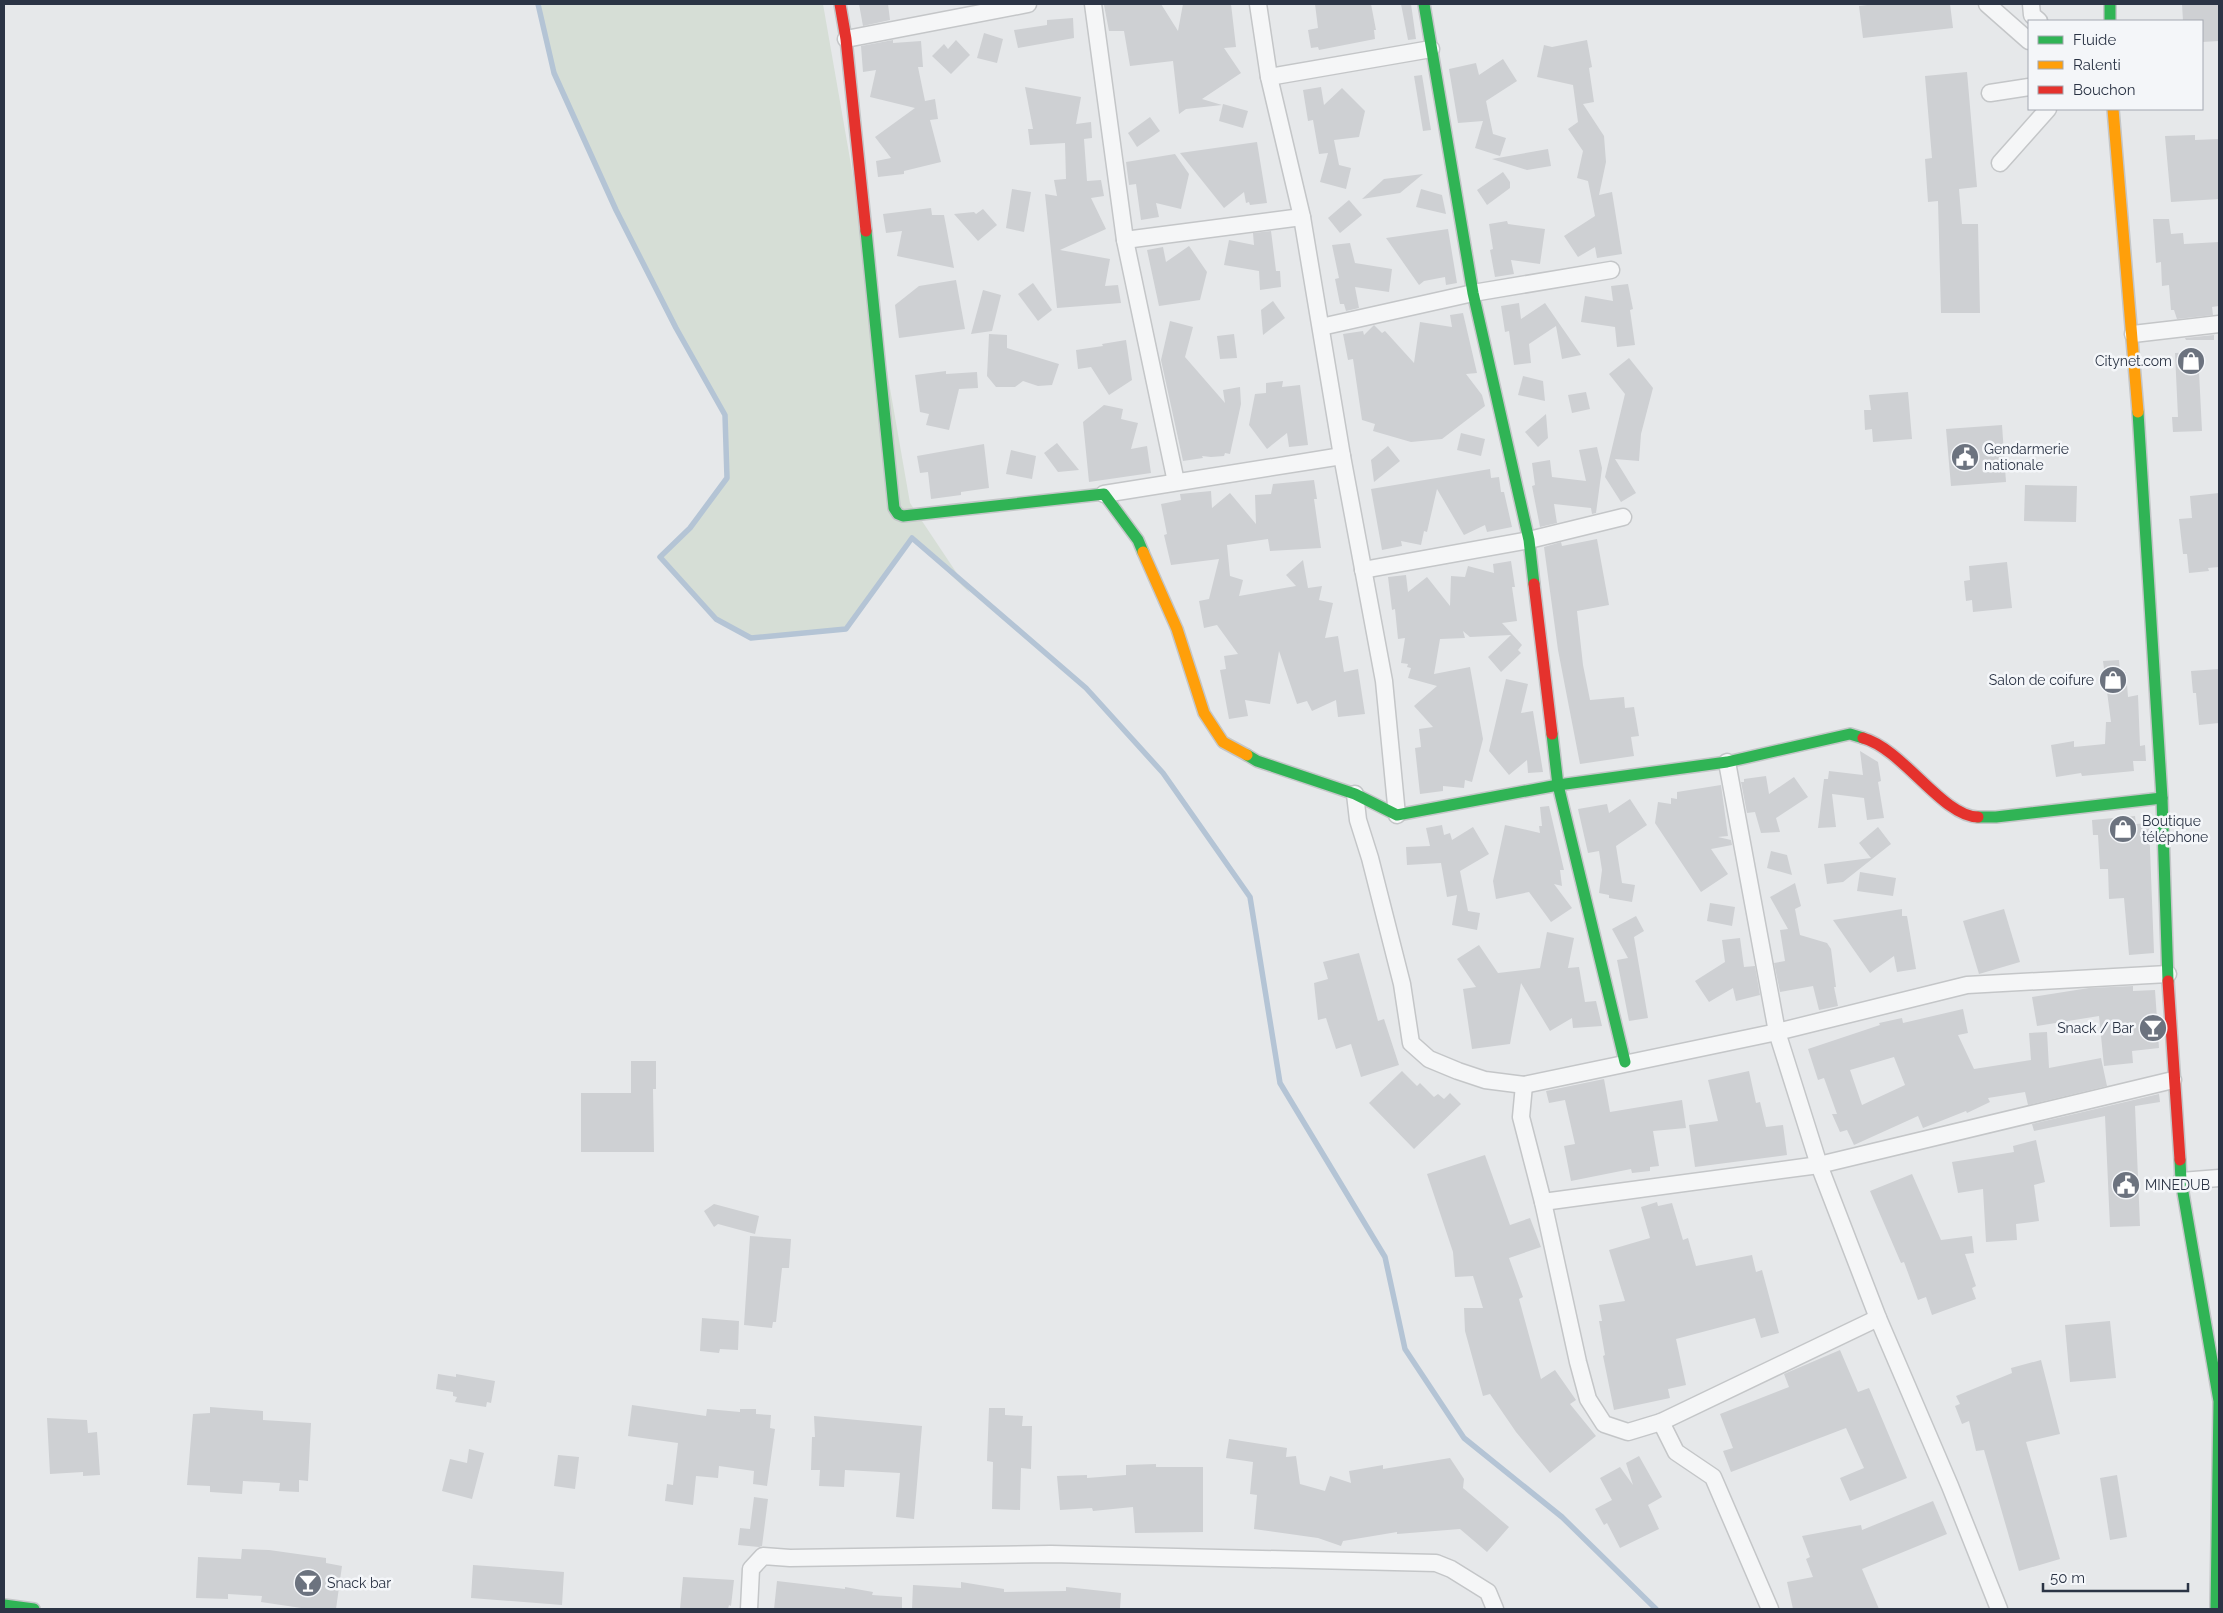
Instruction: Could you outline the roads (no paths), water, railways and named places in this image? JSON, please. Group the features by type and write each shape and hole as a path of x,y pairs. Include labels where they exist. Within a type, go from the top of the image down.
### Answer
{"main road":[{"path":"840,4 846,39 894,508 898,514 903,516 1104,494 1138,540 1177,629 1204,713 1223,742 1257,761 1355,794 1397,815 1558,785 1727,762 1850,734 1868,739 1900,759 1954,809 1973,817 1996,817 2162,798"},
{"path":"1424,4 1473,293 1529,540 1558,785 1625,1062"},
{"path":"2110,4 2110,20"},
{"path":"2111,110 2133,334 2162,798 2173,1080 2181,1180 2219,1401 2216,1609"},
{"path":"4,1605 34,1609"}],"street":[{"path":"846,39 1028,4"},
{"path":"1093,4 1125,240 1176,482"},
{"path":"1258,4 1269,77 1302,217 1342,456 1384,681 1397,815"},
{"path":"1987,4 2028,41"},
{"path":"2031,4 2032,15 2037,20"},
{"path":"1269,77 1431,49"},
{"path":"1990,93 2028,87"},
{"path":"2000,163 2047,110"},
{"path":"1125,240 1302,217"},
{"path":"1320,327 1473,293 1611,270"},
{"path":"2133,334 2219,324"},
{"path":"1104,494 1342,456"},
{"path":"1363,570 1529,540 1623,517"},
{"path":"1727,762 1777,1032 1819,1165 1878,1318 1950,1486 1999,1609"},
{"path":"1355,794 1358,820 1370,858 1402,984 1411,1042 1429,1059 1485,1080 1524,1085 1625,1062 1777,1032 1967,985 2168,974"},
{"path":"1543,1202 1819,1165 2173,1080"},
{"path":"1524,1085 1521,1117 1543,1202 1578,1362 1588,1399 1604,1424 1628,1432 1661,1422 1878,1318"},
{"path":"2181,1180 2219,1178"},
{"path":"1661,1422 1676,1452 1713,1477 1770,1609"},
{"path":"749,1609 752,1569 763,1556 790,1558 1051,1554 1436,1563 1452,1570 1488,1592 1494,1609"}],"waterway":[{"path":"538,4 554,73 616,210 676,328 725,415 727,478 690,528 660,557 716,619 751,638 846,629 912,538 1086,688 1163,773 1250,897 1280,1083 1385,1257 1405,1349 1464,1438 1562,1517 1656,1609"}],"place":[{"name":"Citynet.com","path":"2191,361"},
{"name":"Gendarmerie nationale","path":"1965,457"},
{"name":"Salon de coifure","path":"2113,680"},
{"name":"Boutique téléphone","path":"2123,829"},
{"name":"Snack / Bar","path":"2153,1028"},
{"name":"MINEDUB","path":"2126,1185"},
{"name":"Snack bar","path":"308,1583"}]}
